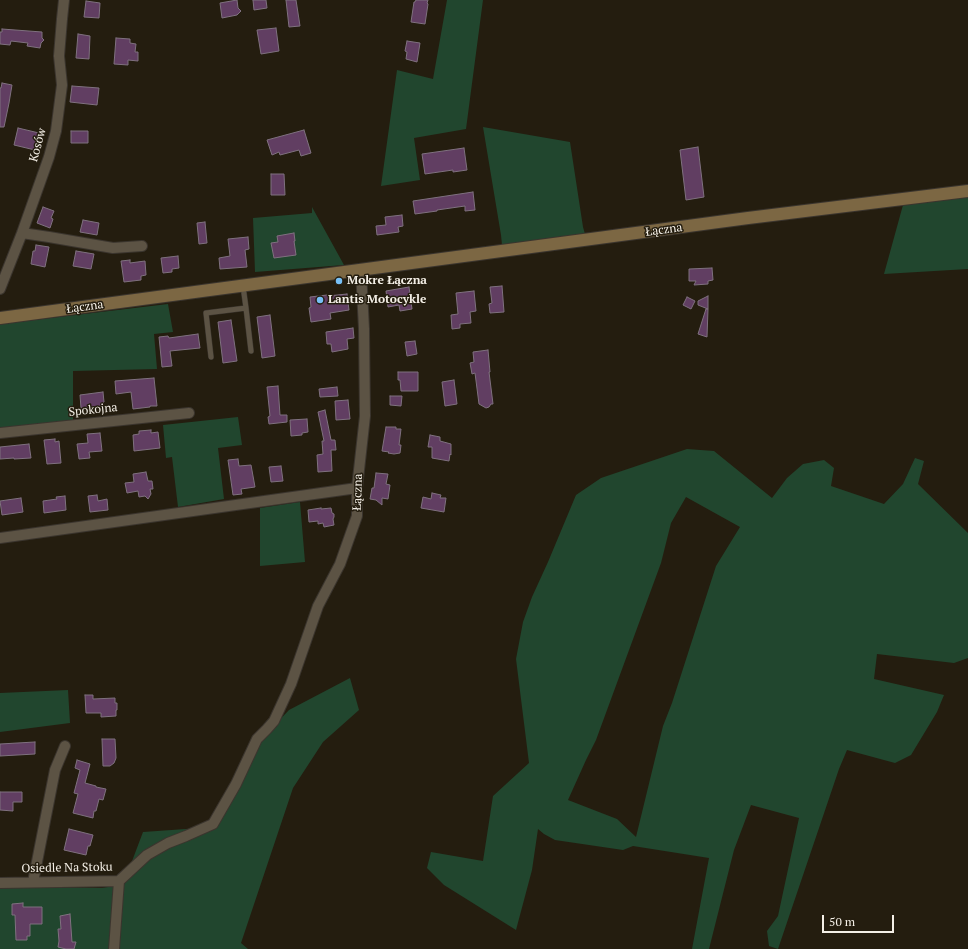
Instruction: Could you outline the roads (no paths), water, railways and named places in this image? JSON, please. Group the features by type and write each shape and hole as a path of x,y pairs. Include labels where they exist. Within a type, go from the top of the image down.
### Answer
{"street":[{"name":"Kosów","path":"0,289 49,157 56,131 62,85 59,56 64,0"},
{"name":"Łączna","path":"0,318 755,217 968,191"},
{"path":"22,233 113,248 142,246"},
{"name":"Łączna","path":"274,720 291,684 318,606 340,564 357,516 357,488 365,416 364,329 361,270"},
{"name":"Spokojna","path":"0,432 189,413"},
{"path":"0,538 357,488"},
{"name":"Osiedle Na Stoku","path":"0,883 120,881 147,855 168,843 213,824 236,784 257,739 268,730 274,720"},
{"path":"32,882 55,770 65,746"},
{"path":"114,949 120,881"}],"lane":[{"path":"243,286 251,351"},
{"path":"211,357 206,312 246,308"}],"place":[{"name":"Mokre Łączna","path":"339,281"},
{"name":"Lantis Motocykle","path":"320,300"}]}
